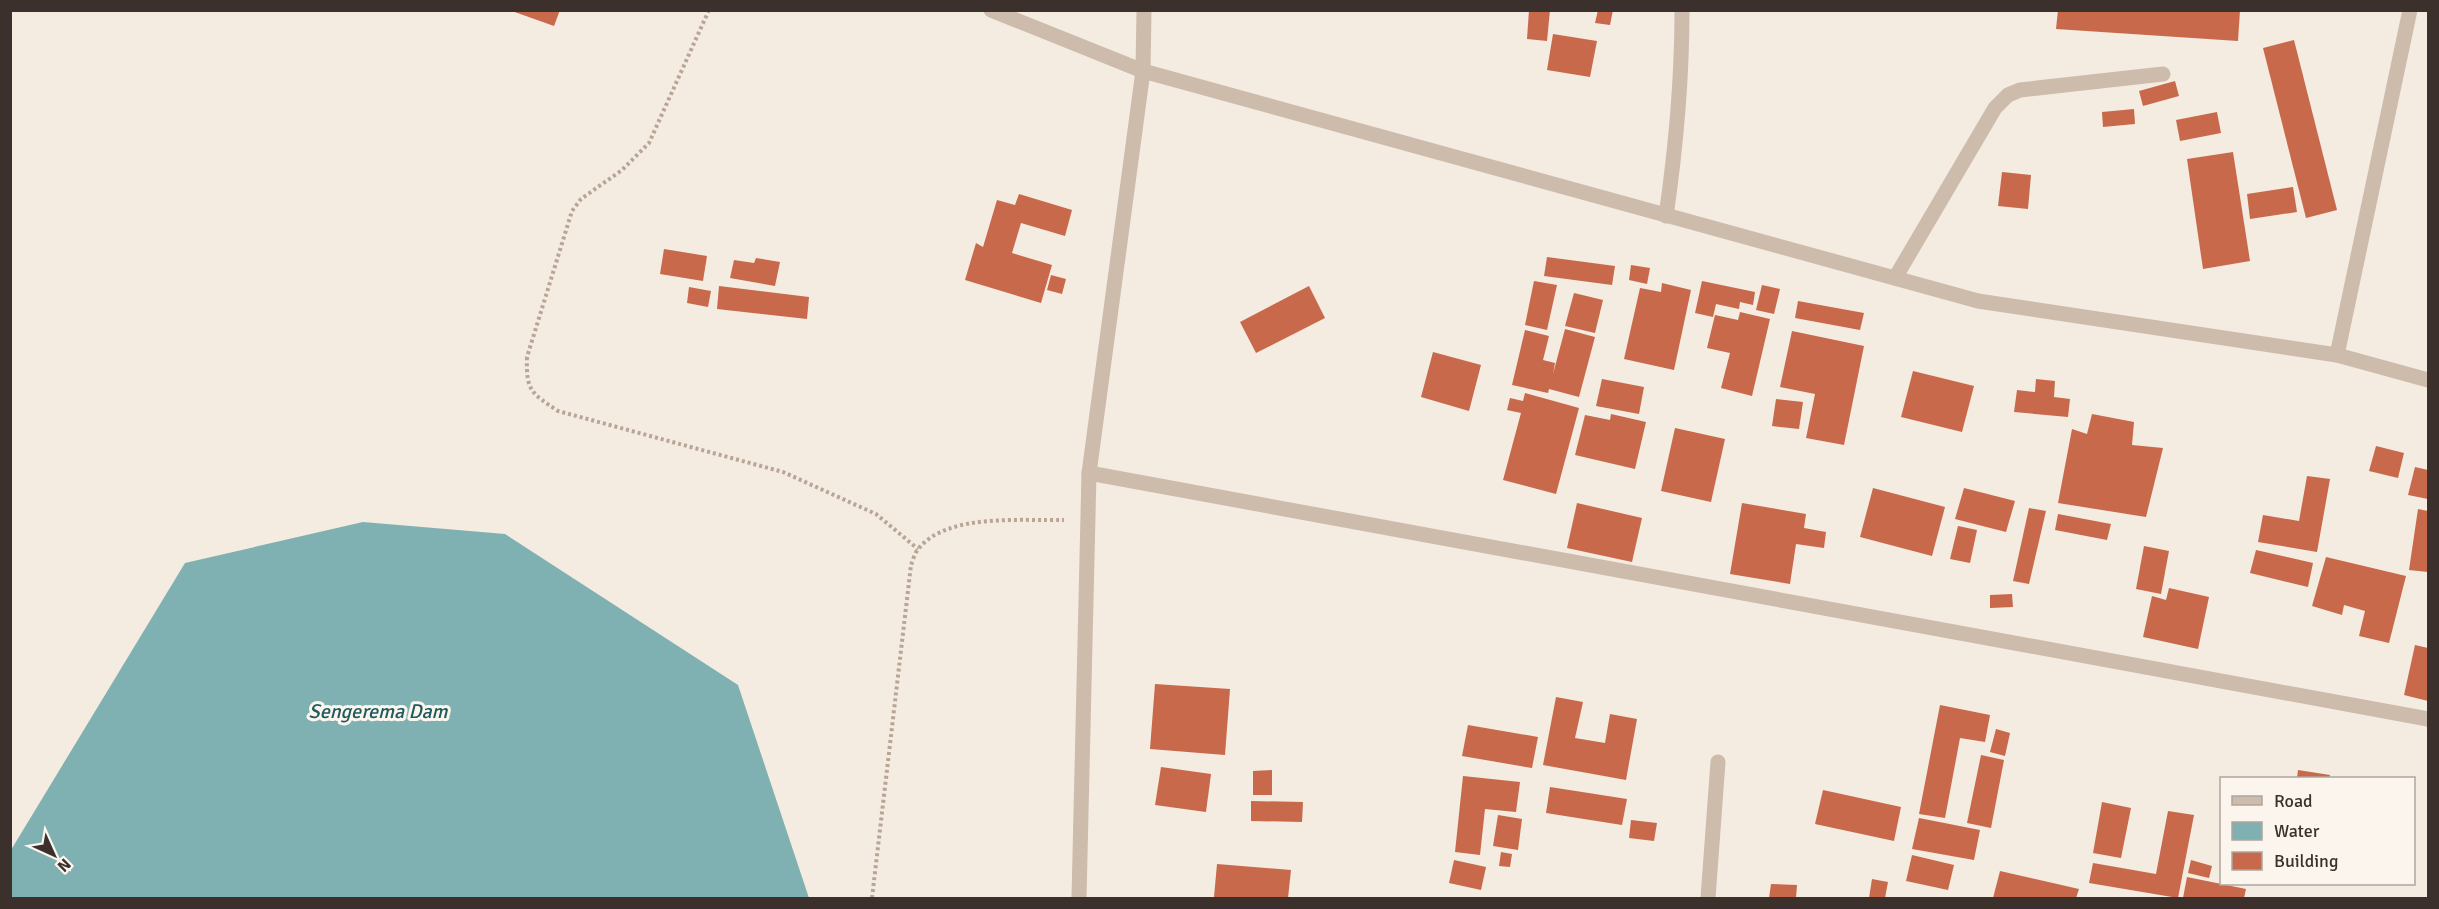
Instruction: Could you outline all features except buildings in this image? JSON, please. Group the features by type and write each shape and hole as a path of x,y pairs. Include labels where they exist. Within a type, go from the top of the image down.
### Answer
{"street":[{"path":"991,10 1143,71 1978,301 2337,355 2428,380"},
{"path":"1079,898 1089,473 1143,71 1144,10"},
{"path":"1666,216 1675,154 1682,77 1682,10"},
{"path":"2337,355 2410,10"},
{"path":"1895,278 1995,108 2008,95 2020,90 2163,74"},
{"path":"1089,473 2428,719"},
{"path":"1708,898 1718,762"}],"path":[{"path":"709,10 649,143 622,170 581,199 572,211 527,357 526,380 532,394 558,411 783,472 876,514 918,549"},
{"path":"872,898 911,565 918,549 952,527 990,522 1089,520"}],"water":[{"name":"Sengerema Dam","path":"363,522 505,534 738,685 809,898 11,898 11,850 185,563"}]}
